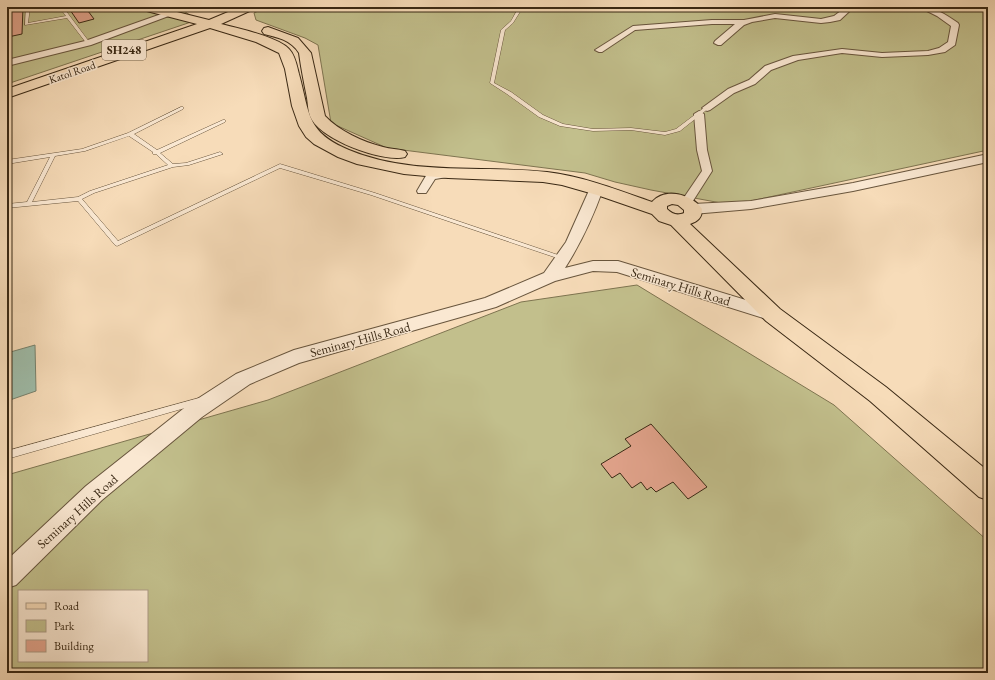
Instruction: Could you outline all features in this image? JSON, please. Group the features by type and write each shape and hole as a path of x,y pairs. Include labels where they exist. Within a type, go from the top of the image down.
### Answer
{"main road":[{"path":"143,7 169,10 211,21 285,36 300,43 305,53 318,117 326,126 338,135 379,150 413,156"},
{"name":"Katol Road","path":"7,94 182,34 239,7"},
{"name":"Katol Road","path":"7,89 250,7"},
{"path":"211,21 241,34 269,42 283,50 291,67 303,121 308,131 320,142 363,161 403,169 548,177 661,205"},
{"path":"182,34 241,34"},
{"path":"436,158 572,172 661,205"},
{"path":"661,205 662,215 668,219 686,211 773,315 878,394 988,488"}],"street":[{"path":"718,43 741,23 775,16 821,21 830,20 837,18 850,7"},
{"path":"686,211 707,171 702,150 703,111 731,91 752,82 768,68 796,58 826,52 842,51 882,55 928,53 942,50 952,43 955,25 940,14 923,7"},
{"path":"7,63 88,44 169,10"},
{"path":"599,50 633,28 712,22 745,22"},
{"path":"686,211 751,205 853,187 988,158"},
{"path":"422,191 431,176 461,173"},
{"path":"550,277 573,243 586,216 596,189"},
{"name":"Seminary Hills Road","path":"7,576 94,493 195,411 243,379 294,357 490,303 550,277 593,266 618,267 773,315"}],"lane":[{"path":"28,7 26,24 68,17"},
{"path":"61,7 88,44"},
{"path":"521,7 512,22 503,30 492,84 509,93 541,116 562,125 593,130 631,129 665,134 678,130 703,111"},
{"path":"7,162 83,150 130,134 181,108"},
{"path":"155,153 223,121"},
{"path":"130,134 172,166"},
{"path":"7,206 78,199 92,192 172,166 187,164 220,154"},
{"path":"29,203 53,155"},
{"path":"78,199 116,244 280,166 373,194 562,258"},
{"path":"7,455 219,395"}],"green space":[{"path":"7,7 178,7 197,20 7,84"},
{"path":"266,7 988,7 988,150 732,205 651,190 615,182 585,173 387,148 331,123 318,45 305,38 256,20 254,13"},
{"path":"637,285 834,405 988,541 988,673 7,673 7,475 268,400 521,302"}],"shaded area":[{"path":"35,345 36,391 7,401 7,353"}],"building":[{"path":"23,7 22,34 8,37 7,8"},
{"path":"68,7 85,7 94,19 79,23"},
{"path":"651,424 707,487 688,499 673,482 656,492 651,487 647,490 641,482 632,488 620,473 612,478 601,464 631,446 625,439"}]}
